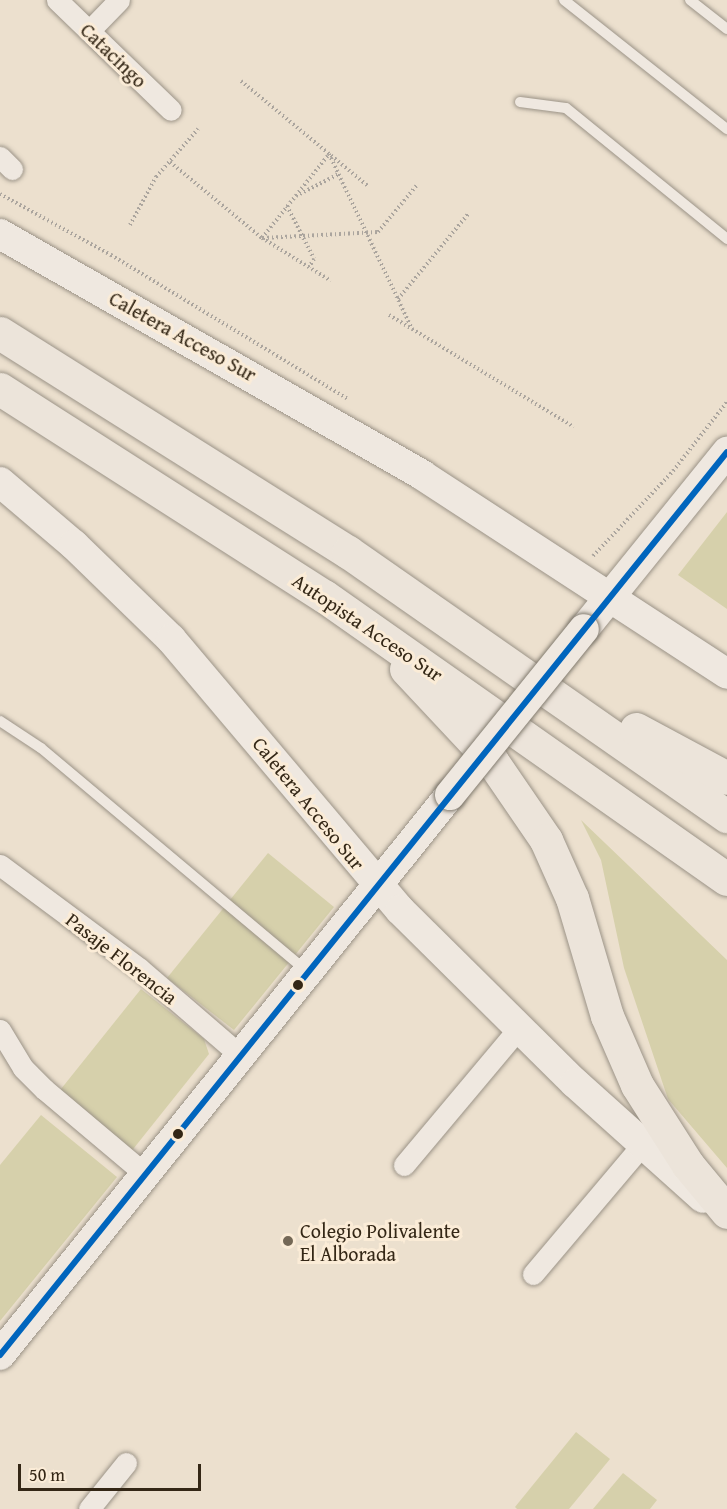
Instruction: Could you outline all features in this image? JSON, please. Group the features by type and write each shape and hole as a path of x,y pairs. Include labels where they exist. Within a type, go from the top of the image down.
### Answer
{"highway":[{"path":"0,333 192,451 501,656 727,816"},
{"name":"Autopista Acceso Sur","path":"0,389 324,596 727,879"},
{"path":"324,596 445,709 492,761 527,809 560,868 607,1016 637,1085 688,1165 727,1212"},
{"path":"501,656 727,778"}],"main road":[{"name":"Caletera Acceso Sur","path":"0,234 307,407 577,574 727,674"},
{"path":"3,1345 145,1174 727,452"},
{"name":"Caletera Acceso Sur","path":"0,482 82,553 171,639 376,885 518,1029 642,1145 727,1218"}],"street":[{"name":"Catacingo","path":"57,0 171,110"},
{"path":"89,31 119,0"},
{"name":"Pasaje Florencia","path":"0,865 140,969 240,1055"},
{"path":"404,1165 518,1029"},
{"path":"0,1030 23,1068 44,1089 145,1174"},
{"path":"532,1274 642,1145"},
{"path":"89,1509 126,1463"}],"lane":[{"path":"564,0 727,129"},
{"path":"690,0 727,30"},
{"path":"520,102 566,108 727,239"},
{"path":"0,721 41,748 307,971"}],"path":[{"path":"241,81 369,187"},
{"path":"130,225 156,177 198,129"},
{"path":"329,154 412,329"},
{"path":"262,238 329,154"},
{"path":"170,162 262,238 332,281"},
{"path":"295,196 339,174"},
{"path":"262,238 378,232 417,185"},
{"path":"287,207 314,259 309,267"},
{"path":"398,299 468,214"},
{"path":"390,315 574,427"},
{"path":"577,574 673,471 727,402"}],"shaded area":[{"path":"727,512 727,609 678,575"},
{"path":"581,820 727,960 727,1168 668,1099 624,968 601,860"},
{"path":"268,853 334,907 234,1030 167,978"},
{"path":"141,989 204,1039 209,1054 130,1153 57,1094"},
{"path":"41,1115 117,1177 0,1321 0,1165"},
{"path":"576,1432 610,1459 569,1509 517,1509 515,1507"},
{"path":"623,1473 657,1500 650,1509 593,1509"}],"transit line":[{"path":"0,1355 727,452"}],"place":[{"name":"Colegio Polivalente El Alborada","path":"288,1241"}]}
